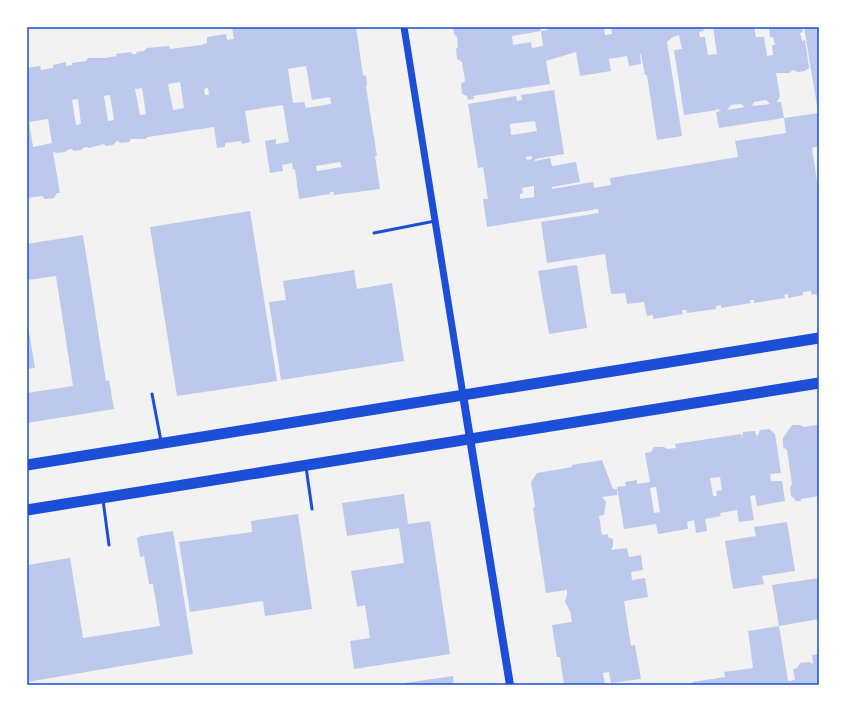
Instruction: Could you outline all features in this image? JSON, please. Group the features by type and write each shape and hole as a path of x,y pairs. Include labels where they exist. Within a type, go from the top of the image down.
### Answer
{"highway":[{"path":"27,465 819,338"},
{"path":"27,510 819,383"}],"main road":[{"path":"463,395 510,685"}],"street":[{"path":"404,27 463,395"}],"lane":[{"path":"374,233 435,221"},
{"path":"152,394 161,443"},
{"path":"306,466 312,509"},
{"path":"103,498 109,545"}],"building":[{"path":"232,27 356,27 363,75 366,76 366,87 377,156 375,156 380,189 334,195 334,192 330,192 330,194 299,199 295,169 293,169 292,163 282,165 283,171 270,173 265,141 276,139 276,144 289,142 283,105 245,111 250,142 242,144 241,141 225,143 225,147 217,148 214,127 148,137 145,139 131,139 129,142 121,143 117,141 113,145 106,146 104,144 83,148 81,150 74,151 72,149 65,152 53,152 60,193 57,193 54,198 45,199 42,196 27,198 27,68 40,66 41,70 53,68 53,65 66,62 66,66 72,65 72,63 86,61 88,58 105,58 117,56 116,54 131,52 132,54 137,54 136,52 144,51 147,48 169,46 170,49 201,45 207,43 207,37 226,34 227,40 234,39","holes":["306,66 312,100 330,97 331,104 306,108 304,102 293,103 288,69","180,82 184,108 173,110 168,84","142,88 146,114 140,115 135,89","208,88 209,95 205,95 204,89","110,95 114,120 108,121 104,96","78,99 81,124 76,125 72,100","48,119 52,143 33,147 29,122","340,162 342,167 317,171 316,166"]},
{"path":"453,27 540,27 541,31 548,30 547,27 604,27 605,35 612,34 611,27 703,27 704,31 699,32 700,37 705,37 708,55 717,54 713,27 754,27 756,37 764,37 767,56 773,55 772,45 775,45 773,37 770,37 769,27 802,27 803,32 800,33 802,41 805,40 809,68 805,71 798,72 793,70 789,73 776,73 780,97 777,102 781,102 784,118 719,128 716,112 721,111 716,108 717,110 684,115 674,50 682,49 679,35 673,37 667,42 682,136 657,140 647,75 645,75 641,54 641,64 629,66 627,56 609,59 611,71 580,76 576,52 546,61 550,84 473,96 474,99 468,100 467,96 462,94 461,84 465,81 462,62 457,59 457,37 454,34","holes":["541,31 543,46 532,48 531,42 513,45 512,36","766,100 770,104 752,106 754,102","741,104 745,107 727,110 731,105"]},
{"path":"804,27 819,27 819,112 818,112"},
{"path":"554,90 564,154 535,159 535,161 550,158 552,166 576,162 580,182 552,187 552,189 593,182 594,188 611,185 610,178 738,157 735,141 786,133 784,118 819,113 819,146 812,148 819,195 819,297 815,294 812,295 811,291 803,292 803,295 788,298 788,294 784,295 785,298 754,303 754,300 750,300 751,303 721,308 721,305 716,306 716,309 687,313 686,310 682,310 683,314 653,319 653,315 647,316 644,302 627,304 625,293 611,294 605,254 547,263 541,222 599,213 598,209 487,227 483,199 488,199 483,167 478,168 468,104 516,96 517,101 522,100 521,95","holes":["535,121 537,131 511,135 510,124","532,156 532,159 527,160 526,157","534,186 534,197 520,199 520,194 523,193 522,188"]},
{"path":"250,211 277,381 177,396 150,227"},
{"path":"83,235 106,381 109,380 114,409 27,423 27,393 73,386 56,276 27,280 27,244"},
{"path":"577,265 587,328 549,334 538,271"},
{"path":"354,270 357,289 392,283 404,361 281,380 269,302 286,300 283,281"},
{"path":"27,320 35,368 27,369"},
{"path":"819,422 819,496 801,499 801,501 795,501 795,499 791,496 790,488 792,484 787,450 783,447 783,438 792,425 800,425 804,427 817,425"},
{"path":"769,429 775,434 781,473 770,474 771,481 782,481 785,501 757,506 755,495 750,496 754,520 739,522 737,510 720,513 721,516 705,519 707,531 696,533 694,520 687,522 688,529 658,534 656,524 624,529 617,487 626,486 625,482 637,480 637,484 650,482 645,453 651,452 654,447 664,447 667,449 676,448 675,444 741,434 742,439 743,432 755,431 756,435 758,436 760,430","holes":["720,477 722,490 716,491 717,496 713,496 710,478","656,487 660,512 654,513 650,488"]},
{"path":"602,460 613,489 617,489 617,495 602,497 606,502 604,515 599,516 602,535 608,534 608,537 613,539 613,546 611,550 627,548 629,557 641,555 643,570 631,572 632,580 645,578 648,597 624,601 631,646 635,645 641,679 611,683 609,672 603,673 605,684 564,685 560,657 557,657 552,625 572,622 570,611 565,602 567,590 546,593 533,508 535,507 531,482 537,473"},
{"path":"404,494 408,524 430,521 450,654 354,669 350,641 370,638 365,605 357,607 351,571 404,563 399,528 347,536 342,503"},
{"path":"298,514 312,609 265,616 263,601 190,612 179,542 252,532 251,521"},
{"path":"787,522 795,571 762,576 764,584 733,589 725,541 756,536 754,527"},
{"path":"173,531 193,654 27,682 27,565 70,558 83,638 160,626 153,584 149,584 144,556 140,557 137,538"},
{"path":"819,578 819,619 779,626 772,585"},
{"path":"779,626 788,681 795,680 793,669 797,668 800,663 809,662 813,664 812,655 819,654 819,685 687,685 693,683 692,682 725,677 724,672 753,668 748,631"},
{"path":"453,676 454,685 405,685 405,683"}]}
